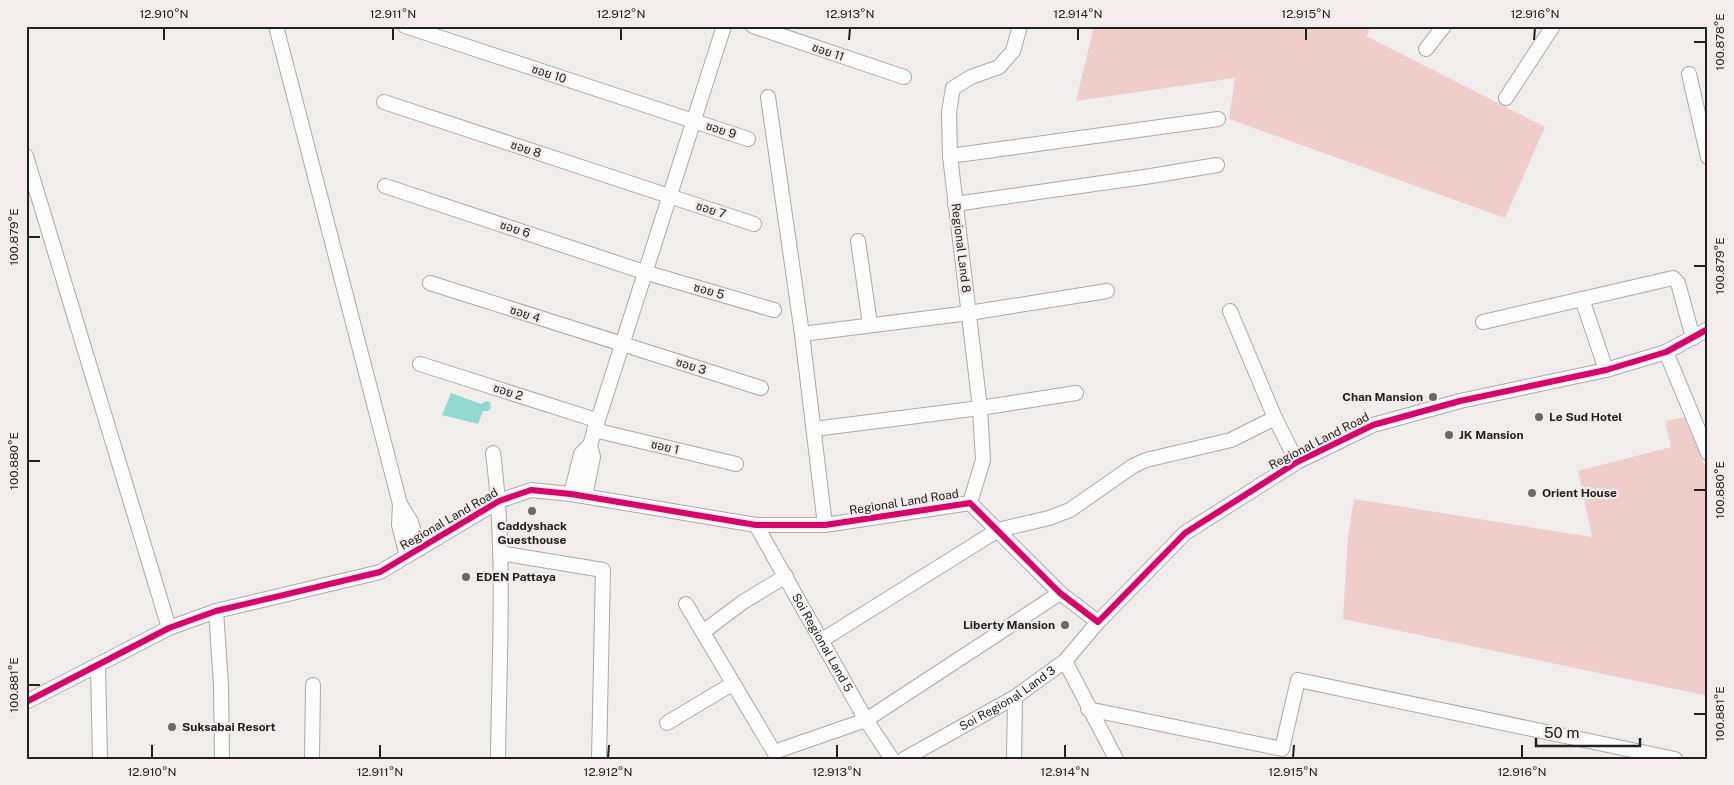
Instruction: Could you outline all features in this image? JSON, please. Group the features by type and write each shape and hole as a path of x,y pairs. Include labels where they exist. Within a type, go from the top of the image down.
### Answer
{"street":[{"path":"276,26 400,504 411,522 413,553"},
{"name":"ซอย 10","path":"405,26 694,121"},
{"path":"578,495 593,457 590,445 595,425 724,26"},
{"name":"ซอย 11","path":"753,26 904,77"},
{"name":"Regional Land 8","path":"970,503 983,460 980,408 950,156 949,112 953,88 971,77 999,67 1013,51 1020,26"},
{"path":"1426,50 1444,26"},
{"path":"1506,98 1553,26"},
{"path":"1689,74 1708,158"},
{"path":"768,97 802,334 825,525"},
{"name":"ซอย 8","path":"384,102 669,196"},
{"path":"950,156 1218,119"},
{"name":"ซอย 9","path":"694,121 748,139"},
{"path":"26,156 169,628"},
{"path":"955,204 1151,176 1217,164"},
{"name":"ซอย 6","path":"385,186 644,272"},
{"name":"ซอย 7","path":"669,196 754,224"},
{"path":"858,241 870,324"},
{"name":"ซอย 5","path":"644,272 774,310"},
{"path":"1483,322 1673,278 1678,283 1693,338"},
{"name":"ซอย 4","path":"430,283 621,345"},
{"path":"802,334 969,313 1107,291"},
{"path":"1582,299 1606,370"},
{"path":"1230,310 1275,418 1296,462"},
{"name":"Regional Land Road","path":"26,702 98,667 169,628 216,611 380,572 499,501 531,490 578,495 756,525 825,525 970,503 1060,593 1098,622 1186,533 1296,462 1381,422 1460,401 1606,370 1666,352 1708,329"},
{"name":"ซอย 3","path":"621,345 760,388"},
{"path":"1666,352 1708,453"},
{"name":"ซอย 2","path":"420,364 595,425"},
{"path":"814,429 980,408 1076,392"},
{"path":"822,640 998,530 1060,515 1133,466 1146,460 1231,440 1275,418"},
{"name":"ซอย 1","path":"595,425 736,464"},
{"path":"493,453 499,501 500,553 498,759"},
{"name":"Soi Regional Land 5","path":"756,525 866,720 892,759"},
{"path":"500,553 602,570 599,759"},
{"path":"703,632 743,602 786,576"},
{"path":"686,604 774,752 866,720 1060,593"},
{"path":"216,611 222,685 222,759"},
{"name":"Soi Regional Land 3","path":"904,759 1015,696 1065,661 1098,622"},
{"path":"1065,661 1088,709 1116,759"},
{"path":"98,667 100,759"},
{"path":"1088,709 1282,749 1298,680 1675,759"},
{"path":"667,723 732,684"},
{"path":"312,759 313,685"},
{"path":"1014,759 1015,696"}],"shaded area":[{"path":"1094,26 1372,26 1366,36 1545,127 1505,218 1229,119 1235,78 1076,101"},
{"path":"1685,417 1708,474 1708,696 1343,619 1348,536 1354,499 1592,537 1578,471 1671,447 1665,421"}],"water":[{"path":"451,393 481,404 486,401 490,402 491,408 488,411 483,411 478,424 442,415"}],"cycle path":[{"path":"26,702 169,628 216,611 380,572 499,501 531,490 571,494 756,525 825,525 970,503 1060,593 1098,622 1185,533 1297,462 1373,425 1460,401 1606,370 1666,352 1708,329"}],"place":[{"name":"Chan Mansion","path":"1433,397"},
{"name":"Le Sud Hotel","path":"1539,417"},
{"name":"JK Mansion","path":"1449,435"},
{"name":"Orient House","path":"1532,493"},
{"name":"Caddyshack Guesthouse","path":"532,511"},
{"name":"EDEN Pattaya","path":"466,577"},
{"name":"Liberty Mansion","path":"1065,625"},
{"name":"Suksabai Resort","path":"172,727"}]}
